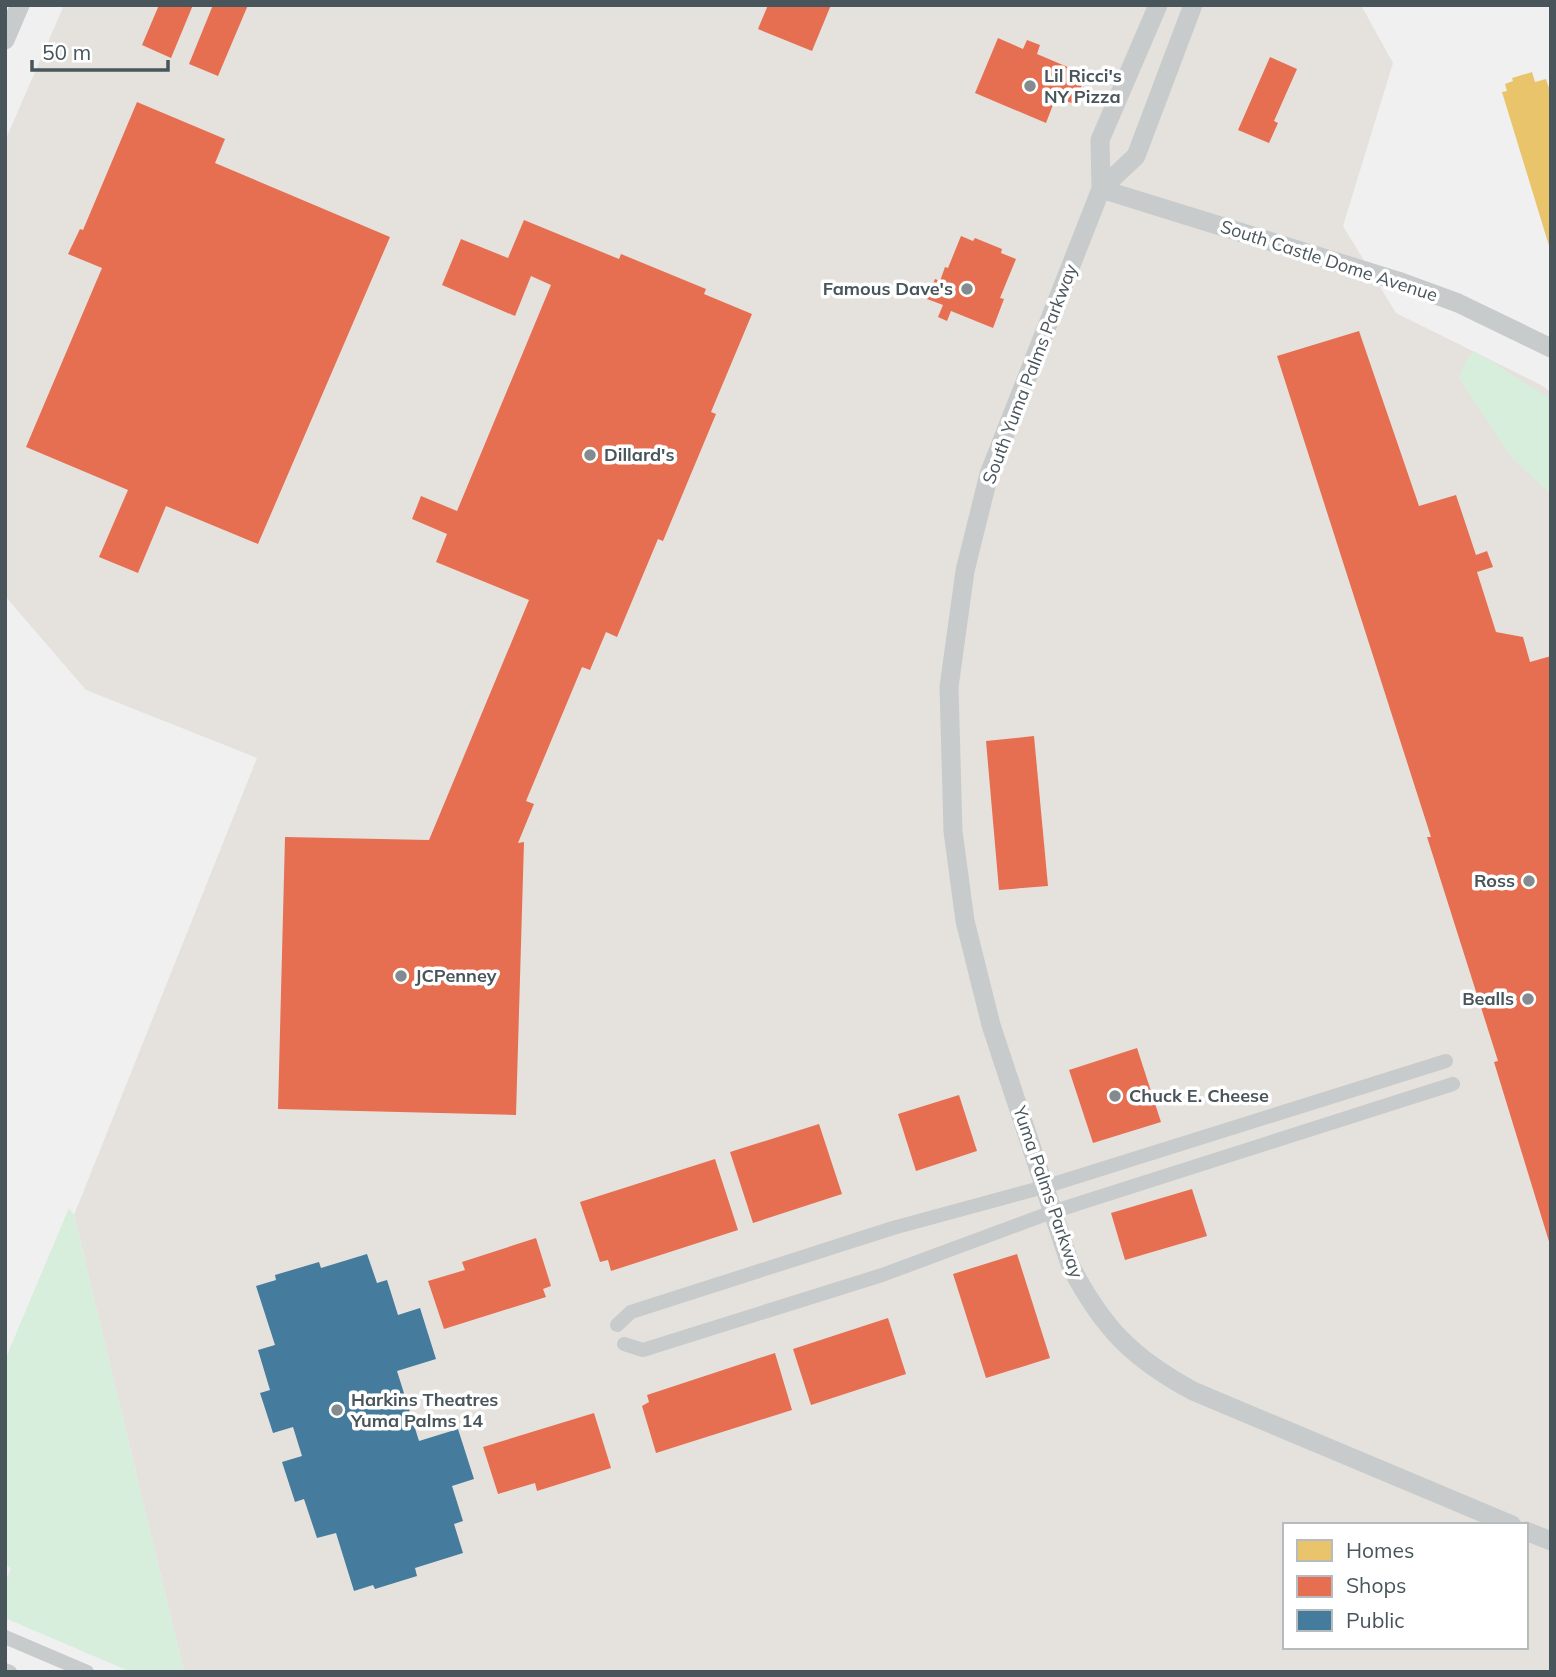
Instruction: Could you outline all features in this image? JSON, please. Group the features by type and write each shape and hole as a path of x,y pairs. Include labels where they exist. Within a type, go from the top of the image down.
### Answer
{"street":[{"path":"5,40 20,5"},
{"path":"1101,189 1100,140 1158,5"},
{"path":"1101,189 1136,156 1193,5"},
{"name":"South Castle Dome Avenue","path":"1101,189 1398,281 1458,303 1551,348"},
{"name":"South Yuma Palms Parkway","path":"949,687 965,571 989,474 1101,189"},
{"name":"Yuma Palms Parkway","path":"949,687 953,831 965,921 992,1025 1052,1212 1071,1267 1089,1302 1119,1340 1164,1376 1193,1391 1508,1523"},
{"path":"617,1325 631,1312 894,1228 1044,1187 1446,1061"},
{"path":"624,1344 643,1350 882,1275 1052,1212 1453,1084"},
{"path":"1528,1532 1551,1541"},
{"path":"5,1637 88,1672"}],"shaded area":[{"path":"64,5 1361,5 1393,63 1343,226 1396,313 1551,392 1551,1672 184,1672 74,1215 257,758 86,690 5,596 5,141"}],"green space":[{"path":"1474,351 1551,399 1551,494 1511,457 1459,378 1465,362"},
{"path":"69,1208 74,1215 184,1672 131,1672 5,1618 5,1582 11,1569 5,1562 5,1360"}],"building: Homes":[{"path":"1532,72 1535,82 1546,79 1551,94 1550,249 1502,92 1507,91 1505,84 1513,81 1512,78"}],"building: Shops":[{"path":"159,5 193,5 171,58 142,45"},
{"path":"213,5 248,5 218,76 189,64"},
{"path":"768,5 831,5 812,51 758,29"},
{"name":"Lil Ricci's NY Pizza","path":"998,38 1023,49 1027,40 1040,45 1037,54 1070,68 1069,71 1085,78 1074,104 1056,97 1046,123 975,93"},
{"path":"1270,57 1297,69 1274,121 1278,123 1269,143 1238,130"},
{"path":"137,102 225,139 215,163 390,237 258,544 166,506 138,573 99,557 128,490 26,447 102,268 68,254 80,229 83,230"},
{"path":"524,220 619,259 621,254 706,289 704,294 752,314 711,412 716,414 663,541 658,539 617,637 606,632 590,670 582,667 526,801 534,804 518,843 524,842 516,1115 278,1109 285,837 429,840 529,600 436,562 447,534 412,519 421,496 457,511 551,285 531,276 515,316 442,285 461,239 508,258"},
{"name":"Famous Dave's","path":"961,236 973,241 975,238 1002,249 1001,253 1016,259 1000,298 1004,299 993,328 951,311 947,321 938,317 943,305 927,299 935,279 940,281 945,267 948,268"},
{"path":"1359,331 1419,506 1456,495 1476,555 1487,551 1493,567 1477,572 1496,632 1523,637 1530,662 1551,656 1551,1248 1494,1062 1498,1061 1427,837 1431,837 1277,356"},
{"path":"1034,736 1048,886 999,890 986,741"},
{"name":"Chuck E. Cheese","path":"1137,1048 1161,1122 1093,1143 1069,1070"},
{"path":"959,1095 977,1151 916,1171 898,1114"},
{"path":"819,1124 842,1194 753,1223 730,1152"},
{"path":"715,1159 738,1230 611,1271 608,1260 600,1262 580,1202"},
{"path":"1192,1189 1207,1236 1125,1260 1111,1213"},
{"path":"536,1238 551,1286 543,1289 546,1297 444,1329 428,1281 465,1270 462,1262"},
{"path":"1017,1254 1050,1358 986,1378 953,1274"},
{"path":"888,1318 906,1374 811,1405 793,1349"},
{"path":"775,1353 792,1410 656,1453 642,1406 649,1402 647,1395"},
{"path":"594,1413 611,1468 537,1491 535,1483 498,1494 483,1447"}],"building: Public":[{"name":"Harkins Theatres Yuma Palms 14","path":"367,1254 377,1283 387,1280 398,1315 420,1308 436,1359 397,1371 419,1441 458,1429 474,1479 452,1486 463,1521 454,1524 463,1553 415,1568 417,1576 375,1589 373,1585 354,1591 336,1533 317,1538 304,1499 295,1502 282,1462 302,1456 293,1427 273,1433 260,1393 270,1390 258,1350 275,1345 256,1286 276,1280 275,1275 319,1262 321,1268"}],"place":[{"name":"Lil Ricci's NY Pizza","path":"1030,86"},
{"name":"Famous Dave's","path":"967,289"},
{"name":"Dillard's","path":"590,455"},
{"name":"Ross","path":"1529,881"},
{"name":"JCPenney","path":"401,976"},
{"name":"Bealls","path":"1528,999"},
{"name":"Chuck E. Cheese","path":"1115,1096"},
{"name":"Harkins Theatres Yuma Palms 14","path":"337,1410"}]}
